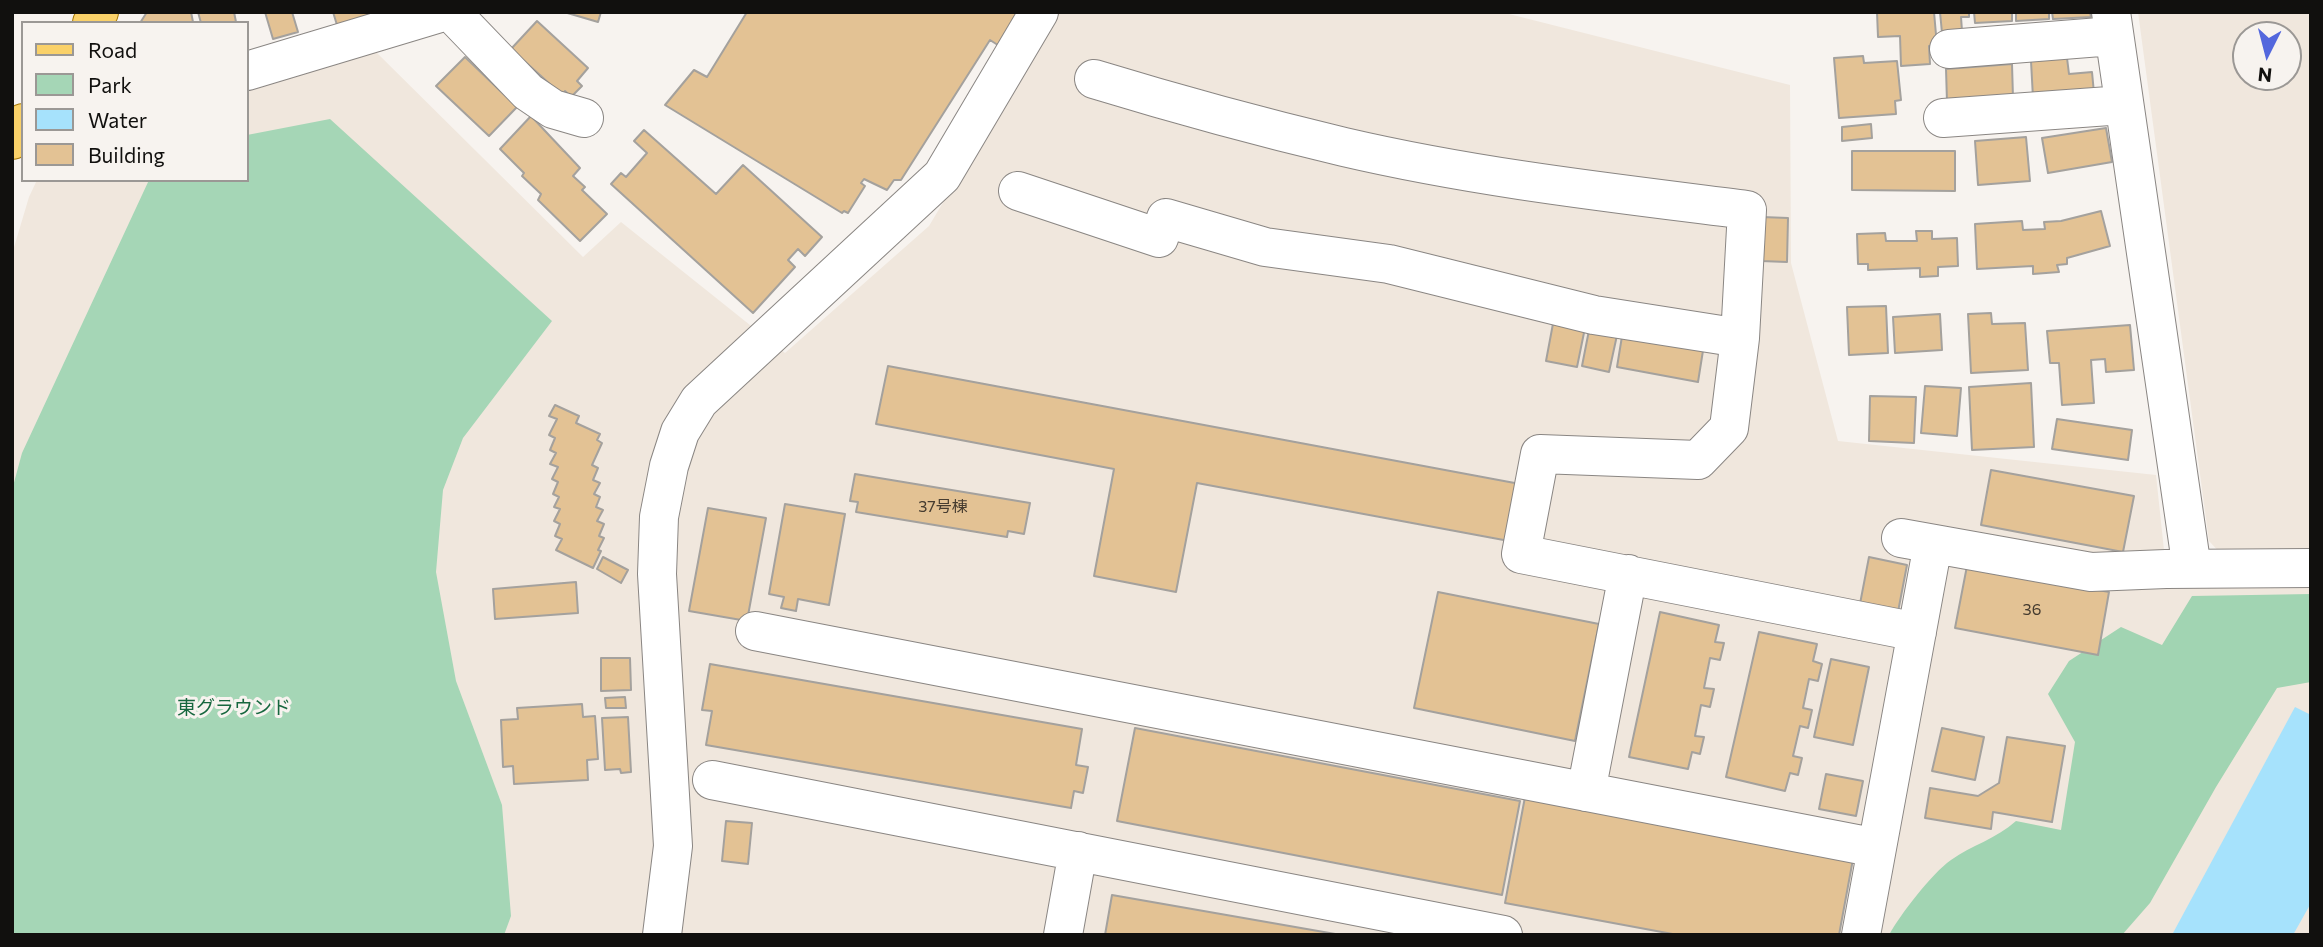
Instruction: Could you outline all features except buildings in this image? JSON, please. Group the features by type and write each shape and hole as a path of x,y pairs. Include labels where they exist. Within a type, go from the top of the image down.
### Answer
{"street":[{"path":"248,71 443,12"},
{"path":"451,12 528,92 553,109 584,118"},
{"path":"662,935 673,846 657,573 659,517 680,432 699,401 942,176 1039,12"},
{"path":"1949,49 2112,24 2192,569"},
{"path":"1094,79 1191,109 1346,148 1534,182 1747,210 1740,338 1729,428 1698,460 1540,454 1521,554 1917,632"},
{"path":"1943,118 2123,104"},
{"path":"1018,191 1159,238 1167,218 1265,247 1389,264 1594,315 1740,338"},
{"path":"1861,935 1917,632 1917,541 2091,572 2311,568"},
{"path":"1586,792 1628,574"},
{"path":"755,631 1877,848"},
{"path":"712,780 1078,851 1441,929 1503,935"},
{"path":"1063,935 1078,851"}],"shaded area":[{"path":"1057,12 1501,12 1790,85 1791,263 1838,441 2156,475 2166,569 2163,588 2311,588 2311,935 12,935 12,254 36,182 248,182 248,90 375,51 583,257 621,222 785,353 929,226"},
{"path":"2138,12 2311,12 2311,554 2222,555 2209,541"}],"green space":[{"name":"東グラウンド","path":"330,119 552,321 463,438 443,490 436,572 456,681 502,805 511,916 504,935 12,935 12,490 22,453 148,182 248,182 248,135"},
{"path":"2311,594 2311,682 2277,688 2216,787 2150,903 2122,935 1889,935 1926,884 1943,866 1959,855 2000,833 2016,821 2061,830 2075,742 2048,694 2069,661 2121,627 2162,645 2192,596"}],"water":[{"path":"2295,707 2311,715 2311,903 2293,935 2175,935 2173,933"}]}
